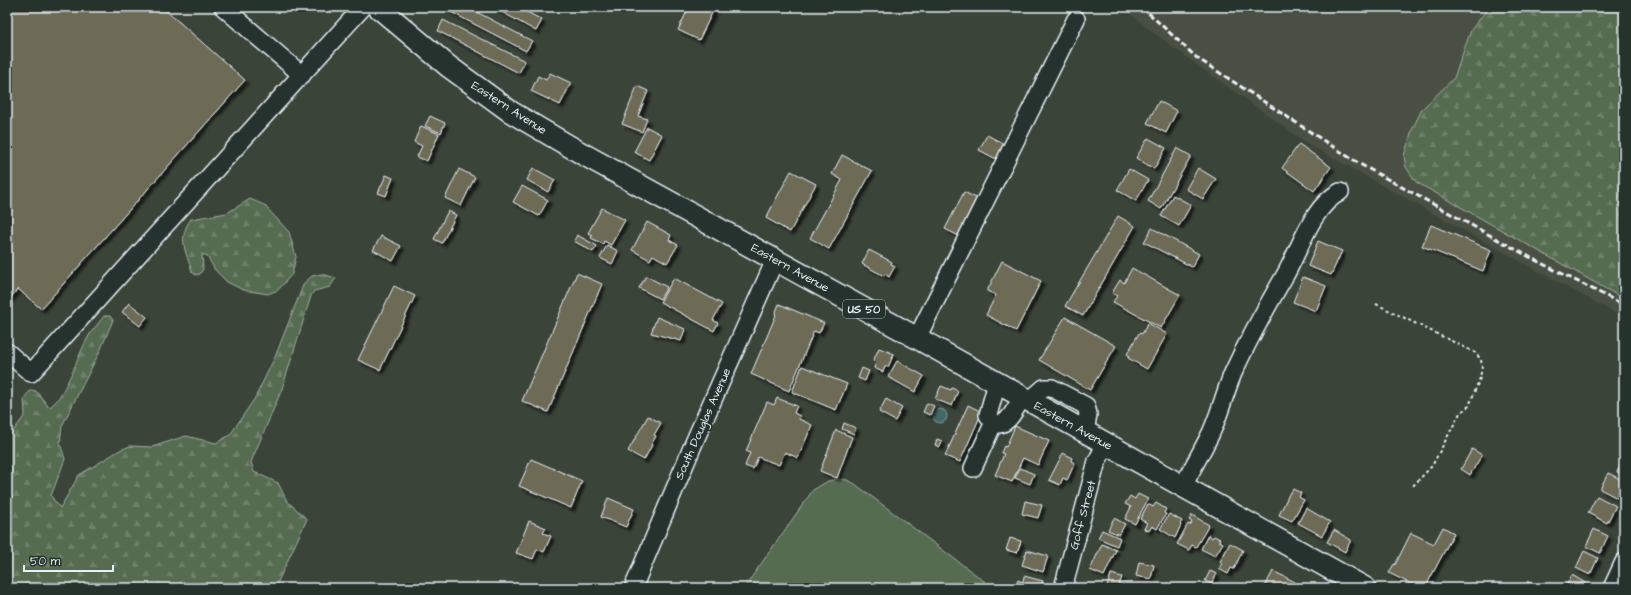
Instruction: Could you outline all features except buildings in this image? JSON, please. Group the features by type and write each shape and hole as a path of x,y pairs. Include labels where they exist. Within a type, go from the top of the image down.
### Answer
{"main road":[{"name":"Eastern Avenue","path":"378,7 448,66 511,112 1364,588"}],"street":[{"path":"223,7 302,75"},
{"path":"7,352 31,373 363,7"},
{"path":"917,338 1076,20"},
{"path":"1183,486 1211,432 1234,372 1274,292 1284,276 1305,234 1321,209 1330,198 1340,192"},
{"name":"South Douglas Avenue","path":"633,588 696,438 775,260"},
{"path":"997,383 988,414 992,421 1003,423 1008,420 1026,399"},
{"path":"973,468 994,422"},
{"name":"Goff Street","path":"1063,588 1097,461 1106,444"},
{"path":"1612,588 1624,562"}],"path":[{"path":"1376,304 1476,353 1481,360 1482,367 1480,378 1469,406 1460,413 1432,466 1411,488"}],"shaded area":[{"path":"1121,7 1624,7 1624,318 1308,144 1175,49"}],"green space":[{"path":"1489,7 1624,7 1624,299 1416,182 1406,167 1404,156 1412,130 1422,109 1454,78 1471,30"},
{"path":"250,199 264,205 289,232 296,257 292,274 278,290 268,294 243,290 227,282 215,270 207,256 202,254 203,269 200,274 196,275 192,272 185,251 184,232 191,219 227,213"},
{"path":"322,274 336,278 330,287 314,291 311,296 282,389 251,462 254,472 278,483 287,501 307,519 275,588 7,588 7,434 12,433 25,415 24,398 31,390 36,391 49,407 60,396 89,336 104,316 110,316 113,320 100,351 62,426 60,443 65,459 51,496 60,508 79,475 120,450 130,446 152,447 186,436 216,443 230,435 255,398 275,357 304,283 312,276"},
{"path":"837,479 847,480 855,484 988,584 987,588 744,588 813,490 828,481"}],"water":[{"path":"937,409 943,409 947,413 947,419 943,423 937,423 933,419 933,413"}],"railway":[{"path":"1142,7 1197,58 1358,163 1537,261 1624,305"}]}
